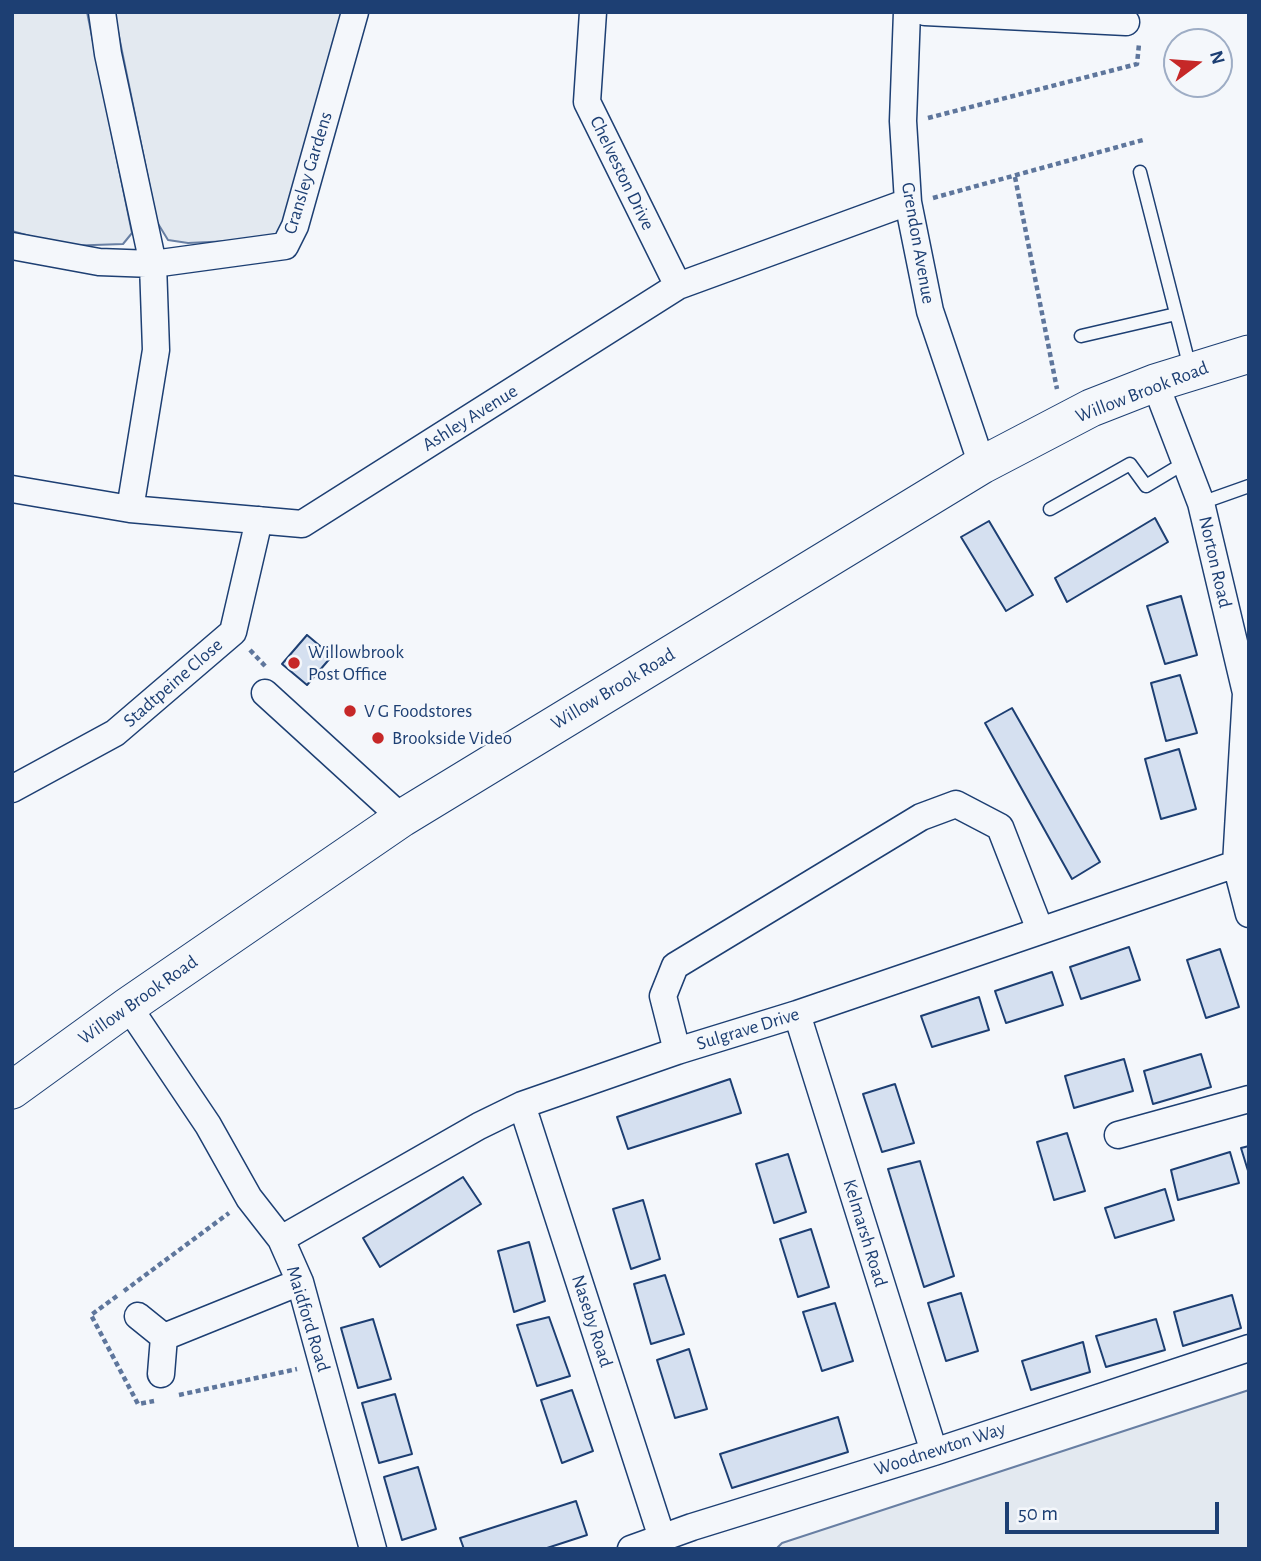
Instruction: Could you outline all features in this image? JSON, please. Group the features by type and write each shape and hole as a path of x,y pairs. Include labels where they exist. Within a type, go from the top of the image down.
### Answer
{"street":[{"path":"102,12 107,54 153,264 156,350 130,509"},
{"name":"Cransley Gardens","path":"12,246 99,262 153,264 285,246 295,226 355,12"},
{"name":"Chelveston Drive","path":"593,12 587,102 678,286"},
{"name":"Grendon Avenue","path":"907,12 903,121 908,202 930,311 982,465"},
{"path":"925,12 1133,27"},
{"name":"Ashley Avenue","path":"12,489 130,509 302,524 678,286 908,202"},
{"name":"Willow Brook Road","path":"12,1090 128,1006 402,818 982,465 1091,408 1155,383 1249,354"},
{"name":"Norton Road","path":"1155,383 1201,503 1246,693 1236,864 1249,914"},
{"name":"Stadtpeine Close","path":"12,789 115,733 233,632 259,520"},
{"path":"264,693 402,818"},
{"path":"677,1051 663,996 675,966 920,817 956,804 1000,827 1041,930"},
{"name":"Sulgrave Drive","path":"281,1239 522,1104 677,1051 797,1014 1236,864"},
{"name":"Maidford Road","path":"128,1006 208,1125 249,1198 281,1239 300,1282 373,1549"},
{"name":"Kelmarsh Road","path":"797,1014 934,1452"},
{"path":"1118,1135 1249,1099"},
{"name":"Naseby Road","path":"522,1104 662,1538"},
{"path":"164,1337 300,1282"},
{"path":"138,1316 164,1337"},
{"path":"161,1374 164,1337"},
{"name":"Woodnewton Way","path":"631,1549 1249,1348"}],"lane":[{"path":"1140,172 1191,372"},
{"path":"1081,336 1176,314"},
{"path":"1050,509 1130,464 1146,486 1186,462"},
{"path":"1201,503 1249,486"}],"path":[{"path":"903,121 938,117 1138,64 1133,27"},
{"path":"908,202 938,198 1143,140"},
{"path":"1014,177 1059,399"},
{"path":"233,632 271,672 264,693"}],"shaded area":[{"path":"12,12 87,12 132,233 123,244 65,246 12,231"},
{"path":"114,12 343,12 292,214 273,239 188,243 168,240 157,222"},
{"path":"1249,1390 1249,1549 776,1549 782,1543"}],"building":[{"path":"1155,518 1168,542 1067,602 1055,578"},
{"path":"989,521 1033,595 1006,611 961,537"},
{"path":"1181,596 1197,655 1165,664 1147,606"},
{"path":"307,635 332,656 307,685 282,664"},
{"path":"1180,675 1197,733 1166,741 1151,683"},
{"path":"1012,708 1100,862 1072,879 985,723"},
{"path":"1179,749 1196,809 1161,819 1145,759"},
{"path":"1129,947 1140,980 1081,999 1070,967"},
{"path":"1220,949 1239,1007 1206,1018 1187,960"},
{"path":"1052,972 1063,1005 1006,1023 995,991"},
{"path":"979,997 989,1030 932,1047 921,1016"},
{"path":"1201,1054 1211,1087 1153,1104 1144,1071"},
{"path":"1124,1059 1133,1091 1074,1108 1065,1076"},
{"path":"730,1079 741,1113 628,1149 617,1117"},
{"path":"895,1084 914,1143 882,1152 863,1094"},
{"path":"1067,1133 1085,1191 1054,1200 1037,1142"},
{"path":"1249,1146 1249,1174 1241,1148"},
{"path":"1230,1152 1239,1183 1178,1200 1171,1170"},
{"path":"788,1154 806,1212 774,1223 756,1164"},
{"path":"920,1161 954,1276 924,1287 888,1169"},
{"path":"463,1177 481,1204 380,1267 363,1238"},
{"path":"1165,1189 1174,1220 1115,1238 1105,1208"},
{"path":"643,1200 660,1259 631,1269 613,1209"},
{"path":"811,1229 829,1287 798,1297 780,1239"},
{"path":"529,1242 545,1301 514,1312 498,1251"},
{"path":"665,1275 684,1334 651,1344 634,1284"},
{"path":"961,1293 978,1351 946,1361 928,1303"},
{"path":"1232,1295 1241,1328 1183,1346 1174,1312"},
{"path":"835,1303 853,1361 822,1371 803,1312"},
{"path":"549,1317 570,1376 537,1386 517,1325"},
{"path":"373,1319 391,1379 358,1388 341,1328"},
{"path":"1156,1319 1165,1350 1106,1367 1096,1336"},
{"path":"1083,1342 1090,1372 1031,1390 1022,1361"},
{"path":"689,1349 707,1409 675,1418 657,1360"},
{"path":"572,1390 593,1451 562,1463 541,1400"},
{"path":"395,1394 412,1454 379,1463 362,1403"},
{"path":"838,1417 848,1452 732,1488 720,1454"},
{"path":"418,1467 436,1529 402,1540 384,1477"},
{"path":"576,1501 587,1535 544,1549 464,1549 460,1538"}],"place":[{"name":"Willowbrook Post Office","path":"294,663"},
{"name":"V G Foodstores","path":"350,711"},
{"name":"Brookside Video","path":"378,738"}]}
